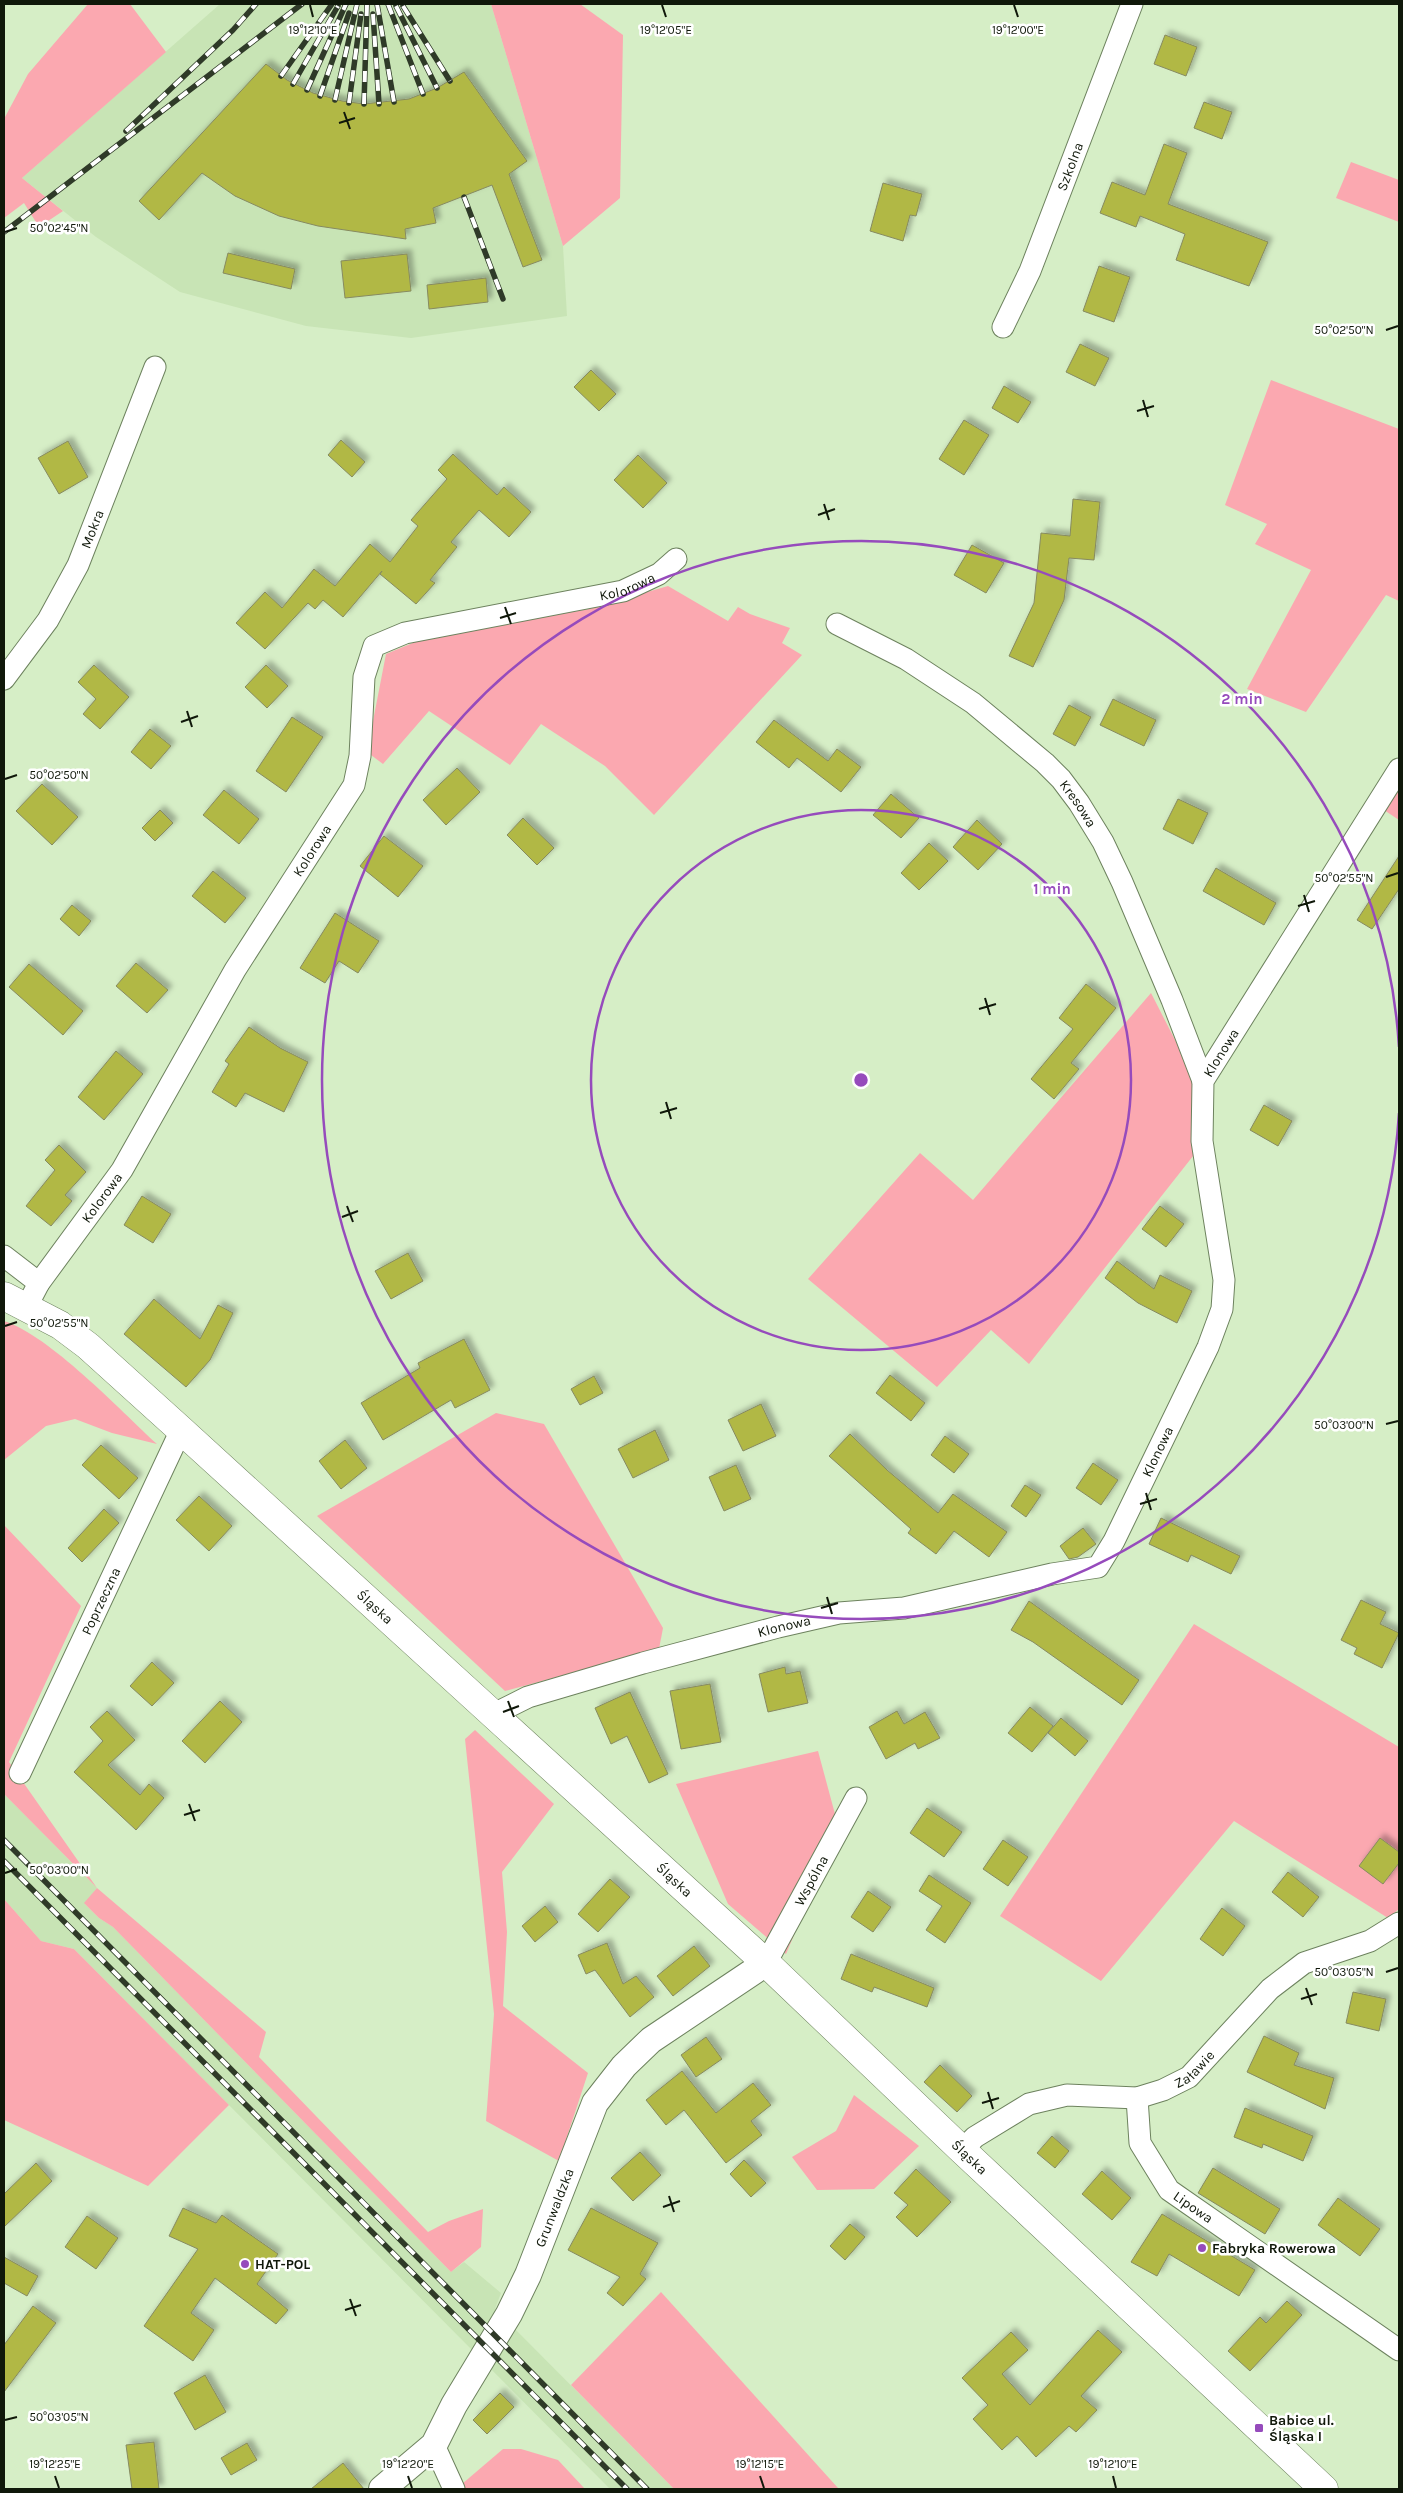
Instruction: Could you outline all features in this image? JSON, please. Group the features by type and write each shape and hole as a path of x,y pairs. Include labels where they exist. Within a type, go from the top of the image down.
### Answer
{"main road":[{"name":"Śląska","path":"15,1301 60,1325 88,1346 181,1430 766,1963 962,2150 1324,2489"}],"street":[{"name":"Szkolna","path":"1003,327 1030,271 1132,4"},
{"name":"Mokra","path":"4,679 48,620 78,566 155,367"},
{"name":"Kolorowa","path":"15,1301 39,1282 122,1170 235,970 354,785 360,756 364,677 374,646 406,633 623,590 660,574 676,559"},
{"name":"Kresowa","path":"837,624 906,659 973,703 1045,763 1061,779 1084,811 1118,874 1172,1000 1203,1081"},
{"name":"Klonowa","path":"492,1715 528,1697 642,1663 778,1627 839,1613 904,1608 1052,1574 1098,1567 1114,1541 1208,1347 1222,1309 1224,1280 1202,1141 1203,1081 1399,769"},
{"path":"4,1256 39,1282"},
{"name":"Poprzeczna","path":"20,1772 181,1430"},
{"name":"Wspólna","path":"766,1963 856,1798"},
{"name":"Załawie","path":"962,2150 975,2137 1030,2104 1066,2095 1137,2098 1163,2090 1188,2077 1270,1989 1304,1963 1370,1941 1399,1923"},
{"name":"Grunwaldzka","path":"382,2489 434,2445 454,2405 509,2314 528,2275 595,2103 624,2066 651,2040 766,1963"},
{"name":"Lipowa","path":"1137,2098 1140,2143 1169,2190 1399,2350"},
{"path":"434,2445 454,2489"}],"shaded area":[{"path":"88,4 130,4 166,52 22,178 63,211 39,227 24,203 4,218 4,119 28,74"},
{"path":"220,4 491,4 563,246 567,316 411,338 306,326 180,292 96,237 22,178"},
{"path":"491,4 580,4 623,35 620,198 563,246"},
{"path":"1351,162 1399,180 1399,222 1336,198"},
{"path":"1271,380 1399,429 1399,601 1386,595 1306,712 1247,689 1311,570 1255,544 1267,524 1225,505"},
{"path":"668,586 728,621 738,607 750,614 790,628 782,643 802,655 654,815 605,766 541,724 510,765 429,711 383,764 367,752 386,654 420,640 589,609"},
{"path":"1399,789 1399,820 1384,810"},
{"path":"1151,993 1194,1077 1197,1151 1029,1364 991,1330 937,1387 808,1279 920,1153 973,1200"},
{"path":"4,1321 42,1341 62,1357 84,1375 157,1444 112,1433 75,1419 46,1426 4,1460"},
{"path":"496,1413 544,1424 663,1628 659,1649 505,1691 317,1516"},
{"path":"4,1525 81,1606 9,1762 97,1888 4,1794"},
{"path":"1194,1624 1399,1747 1399,1909 1388,1918 1234,1821 1101,1981 1000,1916"},
{"path":"475,1730 554,1804 502,1872 507,1932 503,2006 588,2073 559,2161 486,2121 494,2014 465,1739"},
{"path":"818,1751 842,1840 797,1928 786,1954 728,1904 676,1784"},
{"path":"4,1794 97,1888 85,1904 99,1918 113,1927 451,2272 464,2262 501,2293 495,2309 674,2489 610,2489 74,1949 41,1941 4,1899"},
{"path":"97,1888 266,2032 259,2057 428,2232 449,2221 483,2209 481,2247 451,2272 113,1927 99,1918 84,1903"},
{"path":"4,1899 41,1941 74,1949 229,2105 148,2186 4,2120"},
{"path":"854,2095 919,2146 874,2189 817,2190 792,2157 836,2131"},
{"path":"661,2292 838,2488 674,2489 571,2385"},
{"path":"503,2449 521,2449 558,2460 585,2489 465,2489 462,2484"}],"building":[{"path":"1165,35 1197,47 1186,76 1154,64"},
{"path":"266,64 287,80 313,93 342,101 364,104 409,99 437,88 464,72 527,161 509,174 542,260 523,267 492,185 433,208 436,223 405,229 406,239 318,226 279,216 235,196 202,173 159,220 139,201"},
{"path":"1204,102 1232,112 1222,139 1194,128"},
{"path":"1164,144 1187,153 1168,204 1268,242 1249,286 1176,260 1185,234 1140,216 1136,227 1100,213 1112,182 1145,195"},
{"path":"883,183 922,194 916,216 910,215 903,241 870,231"},
{"path":"228,253 295,269 291,289 223,273"},
{"path":"407,254 411,291 345,298 341,261"},
{"path":"1099,266 1130,277 1114,322 1083,311"},
{"path":"486,278 488,302 429,309 427,285"},
{"path":"1080,344 1109,358 1095,386 1066,372"},
{"path":"591,370 616,394 599,411 574,387"},
{"path":"1004,386 1031,402 1018,423 992,408"},
{"path":"964,420 989,435 964,475 939,459"},
{"path":"341,440 365,462 352,477 328,455"},
{"path":"68,441 88,477 59,494 38,458"},
{"path":"453,454 497,495 504,487 531,512 509,537 479,510 451,542 457,547 430,580 435,583 416,604 380,574 382,571 343,617 323,600 315,609 308,603 265,649 236,623 265,592 282,608 314,569 335,586 370,544 390,562 418,526 411,520 447,479 438,470"},
{"path":"638,455 667,483 643,508 614,480"},
{"path":"1073,499 1100,502 1094,560 1069,558 1064,600 1033,667 1009,656 1034,603 1041,533 1070,536"},
{"path":"972,545 1004,563 986,593 954,575"},
{"path":"94,665 129,697 100,729 83,714 96,699 78,682"},
{"path":"266,665 288,686 267,708 245,687"},
{"path":"1113,699 1156,720 1144,746 1100,725"},
{"path":"1069,705 1091,717 1075,746 1053,734"},
{"path":"292,717 323,737 286,792 256,771"},
{"path":"774,720 828,761 837,749 861,767 841,792 797,758 789,768 756,742"},
{"path":"150,729 171,746 151,769 131,752"},
{"path":"457,768 480,792 446,825 423,800"},
{"path":"42,784 78,817 52,845 16,811"},
{"path":"224,790 259,819 239,844 203,815"},
{"path":"891,794 919,818 901,838 873,815"},
{"path":"1178,799 1208,813 1193,844 1163,829"},
{"path":"160,810 173,823 155,841 142,828"},
{"path":"523,818 554,848 537,865 507,835"},
{"path":"977,820 1002,844 978,870 953,847"},
{"path":"384,836 423,866 398,897 360,866"},
{"path":"929,843 948,861 919,890 901,873"},
{"path":"1399,856 1399,889 1372,929 1357,920"},
{"path":"1216,868 1276,903 1264,925 1203,891"},
{"path":"213,871 246,898 225,923 192,896"},
{"path":"72,905 91,921 79,936 60,919"},
{"path":"335,913 379,941 358,973 339,961 325,983 300,968"},
{"path":"136,963 168,990 147,1013 116,986"},
{"path":"29,964 83,1011 63,1035 9,987"},
{"path":"1086,984 1116,1008 1071,1063 1079,1069 1054,1099 1031,1079 1073,1029 1059,1018"},
{"path":"249,1027 280,1048 308,1062 284,1112 245,1093 236,1107 212,1092 229,1064 225,1061"},
{"path":"116,1051 143,1074 104,1120 78,1097"},
{"path":"1264,1105 1292,1121 1278,1146 1250,1130"},
{"path":"59,1145 86,1172 65,1195 72,1201 51,1226 26,1206 55,1170 45,1160"},
{"path":"142,1196 171,1214 153,1243 124,1225"},
{"path":"1160,1206 1184,1224 1166,1247 1142,1229"},
{"path":"408,1253 423,1281 391,1299 375,1271"},
{"path":"1117,1261 1154,1289 1160,1275 1192,1291 1177,1323 1138,1303 1105,1278"},
{"path":"154,1299 200,1339 218,1305 233,1313 210,1360 186,1387 124,1334"},
{"path":"464,1339 490,1390 455,1408 451,1400 383,1440 361,1403 420,1368 418,1363"},
{"path":"890,1375 925,1403 911,1421 876,1393"},
{"path":"594,1376 603,1393 580,1405 571,1389"},
{"path":"761,1404 776,1436 743,1451 728,1420"},
{"path":"655,1430 669,1460 633,1478 618,1449"},
{"path":"850,1434 887,1470 938,1513 953,1494 1007,1532 989,1557 954,1531 936,1554 908,1533 911,1529 829,1456"},
{"path":"945,1436 969,1454 954,1473 931,1455"},
{"path":"345,1440 367,1468 341,1489 319,1461"},
{"path":"101,1445 138,1478 119,1499 82,1465"},
{"path":"1093,1463 1118,1480 1101,1505 1076,1488"},
{"path":"736,1465 751,1499 724,1511 709,1477"},
{"path":"1025,1485 1041,1495 1026,1517 1011,1506"},
{"path":"199,1496 232,1526 209,1551 176,1520"},
{"path":"104,1509 119,1523 82,1562 68,1548"},
{"path":"1161,1518 1240,1556 1231,1574 1191,1555 1188,1562 1149,1544"},
{"path":"1083,1528 1096,1544 1078,1557 1069,1559 1060,1546"},
{"path":"1361,1600 1386,1612 1380,1624 1399,1633 1382,1668 1354,1654 1357,1648 1341,1640"},
{"path":"1029,1601 1139,1680 1122,1705 1033,1642 1011,1630"},
{"path":"152,1662 174,1683 152,1706 130,1686"},
{"path":"785,1667 786,1674 800,1671 808,1703 768,1712 759,1674"},
{"path":"710,1684 721,1742 681,1749 670,1691"},
{"path":"630,1692 668,1774 649,1783 627,1736 611,1744 595,1708"},
{"path":"220,1701 242,1722 205,1763 182,1741"},
{"path":"1030,1707 1053,1726 1032,1752 1008,1733"},
{"path":"107,1711 135,1740 108,1765 140,1795 149,1784 164,1798 136,1830 74,1772 103,1741 90,1727"},
{"path":"897,1711 904,1724 925,1712 940,1738 918,1749 915,1743 886,1759 869,1727"},
{"path":"1061,1718 1088,1741 1075,1756 1048,1733"},
{"path":"927,1808 962,1832 944,1857 910,1833"},
{"path":"1380,1838 1399,1852 1399,1863 1383,1884 1359,1866"},
{"path":"1003,1840 1028,1857 1008,1886 983,1869"},
{"path":"1288,1872 1319,1897 1303,1917 1272,1892"},
{"path":"929,1875 971,1903 945,1943 926,1930 942,1906 919,1891"},
{"path":"610,1879 630,1897 598,1932 578,1914"},
{"path":"868,1891 891,1907 873,1932 851,1917"},
{"path":"545,1906 558,1922 535,1942 522,1926"},
{"path":"1222,1908 1245,1926 1223,1956 1200,1939"},
{"path":"607,1943 623,1984 636,1976 654,1997 630,2017 595,1970 586,1974 578,1955"},
{"path":"694,1946 710,1966 673,1996 657,1976"},
{"path":"851,1954 934,1988 927,2007 874,1987 872,1992 841,1979"},
{"path":"1353,1992 1386,1999 1379,2031 1346,2023"},
{"path":"1264,2036 1299,2053 1294,2065 1334,2078 1325,2109 1247,2072"},
{"path":"706,2037 722,2059 696,2077 681,2055"},
{"path":"940,2065 972,2096 957,2112 924,2082"},
{"path":"682,2071 716,2113 753,2083 771,2105 751,2121 762,2135 726,2163 684,2110 666,2125 646,2100"},
{"path":"1245,2108 1313,2136 1303,2161 1263,2144 1262,2148 1234,2137"},
{"path":"1052,2136 1069,2151 1055,2168 1037,2153"},
{"path":"640,2152 661,2175 633,2201 611,2178"},
{"path":"744,2160 766,2183 751,2197 730,2174"},
{"path":"36,2163 52,2181 4,2227 4,2194"},
{"path":"1213,2168 1280,2209 1265,2234 1198,2193"},
{"path":"916,2169 951,2202 917,2237 896,2217 908,2205 894,2193"},
{"path":"1102,2171 1131,2198 1112,2220 1082,2194"},
{"path":"1338,2198 1380,2229 1360,2256 1318,2225"},
{"path":"183,2208 216,2223 222,2215 278,2254 257,2284 288,2310 276,2324 215,2278 191,2313 214,2330 193,2361 144,2326 198,2249 169,2236"},
{"path":"591,2208 658,2243 640,2274 646,2279 623,2306 607,2293 620,2277 568,2250"},
{"path":"1162,2214 1255,2270 1239,2296 1169,2254 1157,2276 1131,2262"},
{"path":"87,2216 118,2238 96,2269 65,2247"},
{"path":"850,2224 865,2237 845,2260 830,2246"},
{"path":"4,2257 38,2276 27,2296 4,2283"},
{"path":"1287,2301 1302,2315 1250,2371 1228,2351 1260,2317 1266,2323"},
{"path":"33,2306 56,2323 4,2392 4,2345"},
{"path":"1098,2330 1122,2352 1081,2396 1097,2410 1076,2432 1069,2426 1036,2457 1017,2436 1002,2450 973,2419 988,2405 962,2378 1011,2332 1028,2350 1002,2374 1030,2405"},
{"path":"205,2375 226,2412 195,2430 174,2393"},
{"path":"500,2393 514,2407 487,2434 473,2420"},
{"path":"154,2442 159,2489 132,2489 126,2445"},
{"path":"247,2443 257,2460 231,2475 221,2458"},
{"path":"343,2463 364,2489 311,2489"}],"railway":[{"path":"126,131 233,30 256,4"},
{"path":"4,232 302,4"},
{"path":"281,76 332,4"},
{"path":"307,90 346,4"},
{"path":"335,100 357,4"},
{"path":"364,104 367,4"},
{"path":"377,4 394,102"},
{"path":"388,4 423,94"},
{"path":"293,84 338,6"},
{"path":"396,6 437,88"},
{"path":"403,6 450,81"},
{"path":"320,96 349,13"},
{"path":"349,103 361,14"},
{"path":"373,14 379,104"},
{"path":"464,197 503,299"},
{"path":"4,1840 647,2489"},
{"path":"4,1861 627,2489"}],"place":[{"name":"Fabryka Rowerowa","path":"1202,2248"},
{"name":"HAT-POL","path":"245,2264"},
{"name":"Babice ul. Śląska I","path":"1259,2428"}]}
